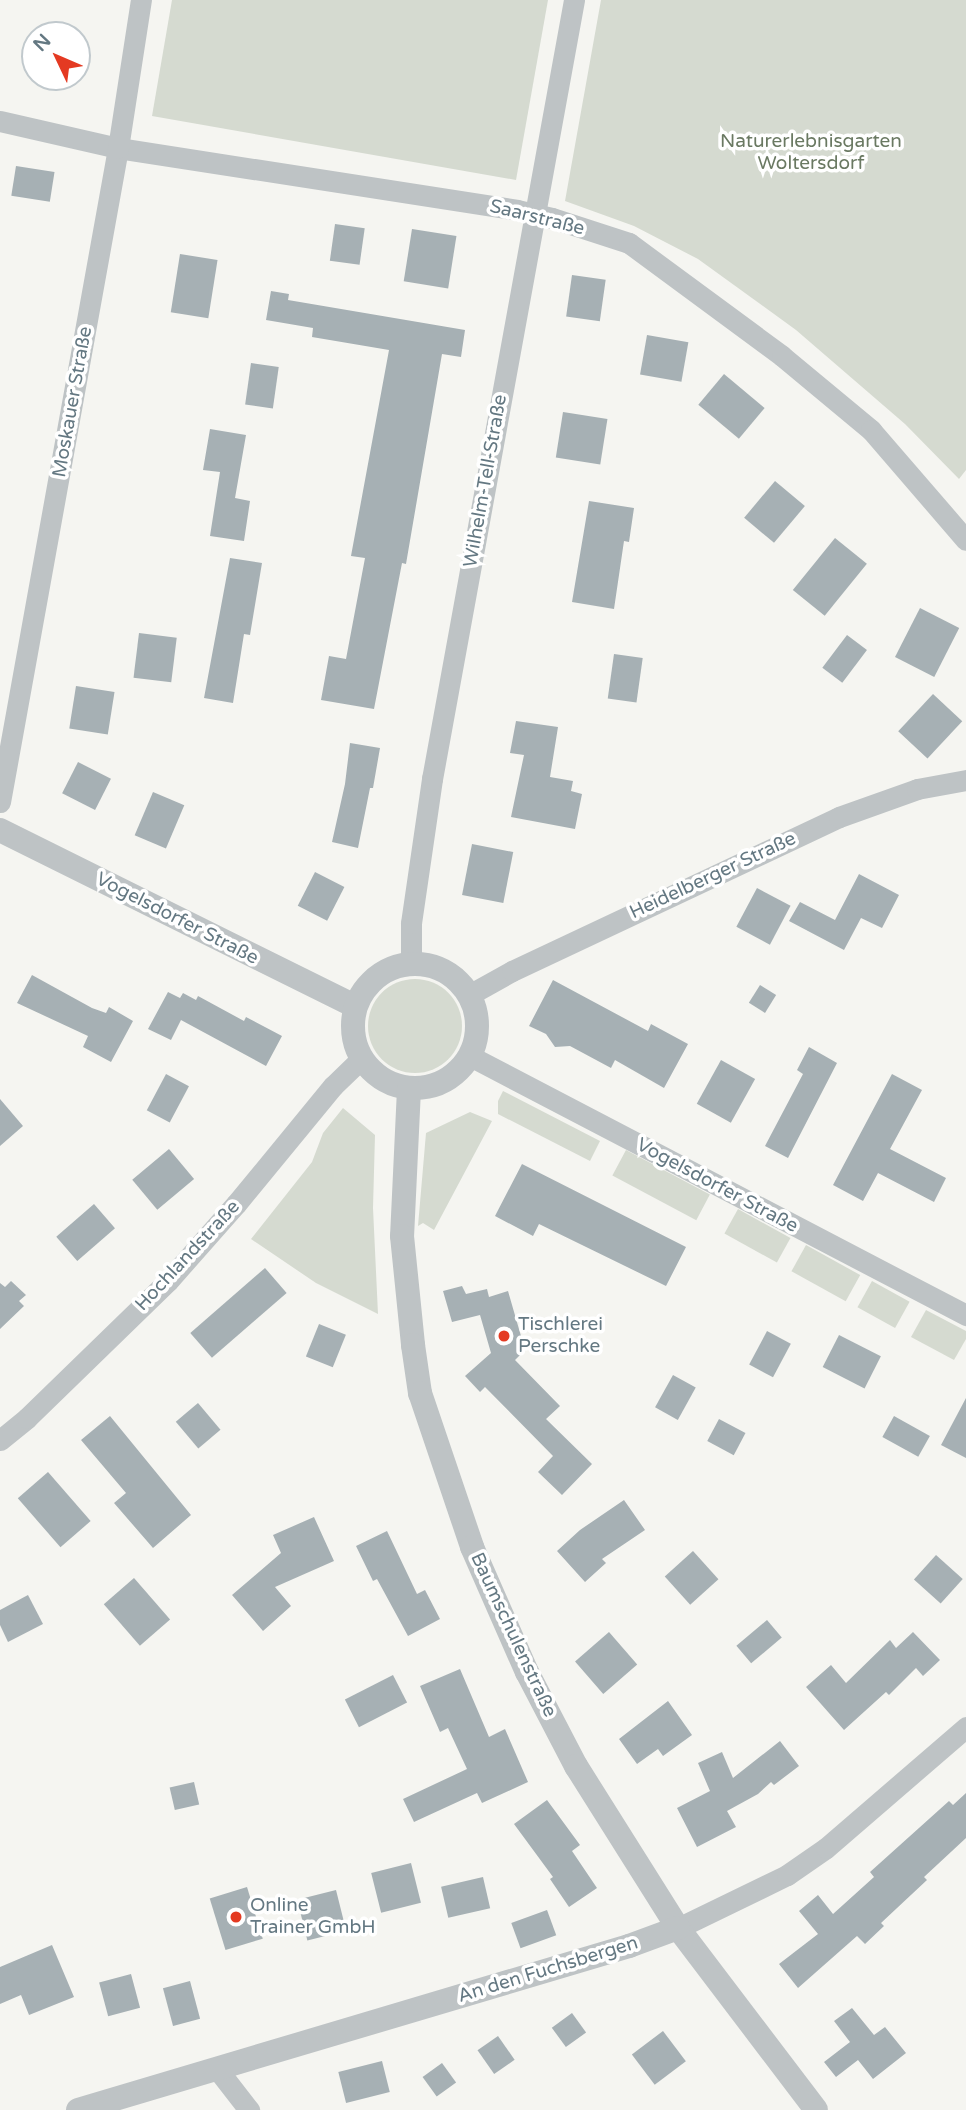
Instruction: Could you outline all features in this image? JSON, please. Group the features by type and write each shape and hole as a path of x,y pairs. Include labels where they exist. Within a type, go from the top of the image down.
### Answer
{"street":[{"name":"Moskauer Straße","path":"0,802 118,148 141,0"},
{"name":"Wilhelm-Tell-Straße","path":"411,963 411,923 432,779 574,0"},
{"name":"Saarstraße","path":"0,121 118,148 535,214 629,243 782,356 871,430 966,540"},
{"name":"Heidelberger Straße","path":"469,995 512,971 839,817 917,789 966,780"},
{"name":"Vogelsdorfer Straße","path":"0,830 355,1006"},
{"path":"411,963 445,971 469,995 477,1025 470,1056 459,1071 444,1082 427,1088 409,1089 390,1084 373,1074 360,1059 352,1032 355,1006 364,989 377,976 393,967 411,963"},
{"name":"Vogelsdorfer Straße","path":"470,1056 966,1315"},
{"name":"Hochlandstraße","path":"0,1440 27,1418 168,1281 236,1204 333,1086 360,1059"},
{"name":"Baumschulenstraße","path":"409,1089 402,1236 404,1280 421,1393 440,1458 472,1547 527,1672 576,1766 678,1928 816,2110"},
{"name":"An den Fuchsbergen","path":"78,2110 629,1946 678,1928 797,1868 826,1848 966,1727"},
{"path":"218,2070 249,2110"}],"green space":[{"path":"172,0 548,0 516,180 152,116"},
{"name":"Naturerlebnisgarten Woltersdorf","path":"601,0 966,0 966,470 959,479 905,424 796,330 698,259 634,226 565,201"},
{"path":"415,979 433,982 448,993 459,1008 462,1026 459,1044 448,1059 433,1070 415,1073 397,1070 382,1059 371,1044 368,1026 371,1008 382,993 397,982"},
{"path":"503,1091 600,1141 590,1161 498,1114 498,1101"},
{"path":"343,1108 375,1135 373,1208 378,1314 316,1283 251,1239 312,1162 323,1133"},
{"path":"470,1112 492,1121 434,1230 423,1223 418,1226 426,1133"},
{"path":"626,1150 710,1195 696,1220 612,1176"},
{"path":"738,1209 790,1238 777,1263 724,1233"},
{"path":"806,1245 860,1275 846,1301 791,1271"},
{"path":"872,1281 910,1302 895,1328 857,1307"},
{"path":"926,1310 966,1331 966,1339 954,1360 911,1337"}],"building":[{"path":"16,166 55,172 50,202 11,196"},
{"path":"335,224 365,228 360,265 330,261"},
{"path":"412,229 456,236 448,288 404,281"},
{"path":"180,254 218,260 208,318 171,312"},
{"path":"572,275 606,280 600,321 566,317"},
{"path":"271,291 289,294 288,300 465,330 461,357 442,354 406,564 402,563 374,709 321,700 329,656 346,659 365,558 351,556 389,350 312,337 313,328 266,320"},
{"path":"647,335 688,342 681,382 640,374"},
{"path":"251,363 279,367 273,408 245,405"},
{"path":"724,374 765,408 739,439 698,405"},
{"path":"563,412 607,419 600,464 556,457"},
{"path":"210,429 246,435 235,498 250,501 244,541 210,536 220,472 203,470"},
{"path":"775,481 805,506 774,543 744,518"},
{"path":"589,501 634,508 629,542 624,541 614,609 572,602"},
{"path":"835,538 867,564 825,616 793,590"},
{"path":"230,558 262,563 250,635 244,634 233,703 204,698"},
{"path":"920,608 959,628 934,677 895,657"},
{"path":"139,633 177,638 171,682 134,678"},
{"path":"847,635 867,650 842,683 822,668"},
{"path":"614,654 643,658 636,703 608,699"},
{"path":"76,686 115,692 108,735 69,728"},
{"path":"933,694 962,721 927,759 898,731"},
{"path":"516,721 558,727 550,777 573,781 571,791 582,794 575,829 511,817 524,755 510,753"},
{"path":"350,743 380,748 358,848 332,842 345,784"},
{"path":"78,762 111,779 95,810 62,793"},
{"path":"153,792 184,805 166,849 135,835"},
{"path":"472,844 513,852 503,903 462,895"},
{"path":"315,872 344,887 327,921 298,906"},
{"path":"859,874 899,895 882,928 861,918 844,950 789,921 800,902 835,920"},
{"path":"757,888 791,906 770,945 736,927"},
{"path":"32,975 92,1008 106,1013 109,1007 133,1021 111,1062 83,1047 88,1036 17,1003"},
{"path":"553,980 648,1031 651,1024 688,1044 664,1088 615,1060 611,1068 570,1046 555,1047 546,1034 529,1026"},
{"path":"760,985 776,995 765,1013 749,1003"},
{"path":"168,992 180,998 183,993 196,1000 198,996 244,1021 246,1017 282,1036 266,1066 181,1020 171,1040 148,1029"},
{"path":"809,1047 837,1063 788,1158 765,1146 803,1074 797,1070"},
{"path":"721,1060 755,1079 731,1123 697,1104"},
{"path":"166,1074 189,1086 170,1122 147,1110"},
{"path":"892,1074 922,1090 890,1149 946,1178 934,1202 878,1173 863,1201 833,1185"},
{"path":"0,1099 23,1126 0,1146"},
{"path":"169,1149 194,1179 157,1210 132,1180"},
{"path":"522,1164 686,1247 666,1286 539,1224 533,1236 495,1216"},
{"path":"94,1204 115,1228 77,1261 56,1237"},
{"path":"265,1268 287,1293 212,1358 190,1333"},
{"path":"11,1281 26,1295 19,1301 24,1306 0,1329 0,1283 5,1287"},
{"path":"462,1286 466,1294 487,1289 489,1297 508,1291 525,1350 515,1360 560,1406 546,1419 592,1464 562,1495 538,1472 553,1456 485,1387 480,1392 465,1376 491,1353 480,1315 452,1322 443,1291"},
{"path":"319,1324 346,1335 333,1367 306,1356"},
{"path":"767,1331 791,1344 773,1377 749,1365"},
{"path":"839,1335 881,1356 865,1388 823,1367"},
{"path":"673,1375 696,1388 678,1420 655,1407"},
{"path":"966,1398 966,1458 941,1445"},
{"path":"198,1403 220,1430 198,1448 176,1422"},
{"path":"110,1416 191,1515 153,1548 114,1503 126,1493 81,1440"},
{"path":"894,1416 930,1436 918,1457 882,1437"},
{"path":"719,1419 745,1433 734,1455 707,1441"},
{"path":"48,1472 91,1521 60,1547 18,1498"},
{"path":"624,1500 645,1530 602,1559 606,1563 585,1582 557,1551 580,1530"},
{"path":"314,1517 334,1561 275,1587 291,1606 263,1631 232,1595 281,1553 273,1535"},
{"path":"387,1531 417,1594 425,1590 440,1619 408,1636 377,1579 373,1581 356,1546"},
{"path":"693,1551 718,1579 690,1605 665,1576"},
{"path":"936,1555 963,1579 941,1604 914,1580"},
{"path":"134,1578 170,1620 140,1646 104,1604"},
{"path":"28,1595 43,1624 8,1642 0,1625 0,1610"},
{"path":"767,1620 782,1638 751,1663 736,1646"},
{"path":"609,1632 637,1664 603,1694 575,1662"},
{"path":"913,1632 940,1660 923,1676 916,1668 889,1695 886,1692 844,1730 806,1687 831,1665 846,1683 890,1640 896,1648"},
{"path":"460,1669 489,1737 505,1729 528,1782 482,1803 477,1793 414,1822 403,1799 467,1769 448,1728 440,1732 420,1686"},
{"path":"393,1675 407,1703 359,1727 345,1700"},
{"path":"668,1701 692,1735 663,1756 658,1749 637,1764 619,1739"},
{"path":"780,1741 799,1766 774,1785 771,1782 758,1794 727,1811 736,1827 697,1847 677,1808 710,1791 698,1763 722,1752 733,1778"},
{"path":"194,1782 199,1804 175,1810 170,1788"},
{"path":"966,1793 966,1838 924,1877 927,1880 881,1923 884,1926 865,1944 857,1936 798,1988 779,1964 818,1934 799,1911 818,1895 833,1914 874,1877 870,1872 949,1801 953,1805"},
{"path":"547,1800 580,1845 572,1851 597,1888 569,1907 550,1879 553,1877 514,1824"},
{"path":"411,1863 421,1903 381,1913 371,1873"},
{"path":"483,1877 490,1908 448,1918 441,1887"},
{"name":"Online Trainer GmbH","path":"247,1887 263,1939 225,1950 210,1898"},
{"path":"336,1890 346,1931 307,1940 297,1900"},
{"path":"547,1910 556,1935 521,1948 511,1923"},
{"path":"52,1945 74,1997 29,2015 21,1995 0,2004 0,1967"},
{"path":"131,1974 140,2008 108,2016 99,1983"},
{"path":"190,1981 200,2019 173,2026 163,1988"},
{"path":"852,2008 874,2035 885,2027 906,2053 873,2079 858,2060 836,2077 824,2062 850,2042 834,2021"},
{"path":"572,2013 586,2032 566,2047 552,2028"},
{"path":"663,2031 686,2061 655,2085 632,2054"},
{"path":"498,2036 515,2060 494,2074 478,2050"},
{"path":"382,2061 390,2092 346,2103 338,2072"},
{"path":"442,2063 456,2082 437,2097 423,2077"}],"place":[{"name":"Tischlerei Perschke","path":"504,1336"},
{"name":"Online Trainer GmbH","path":"236,1917"}]}
